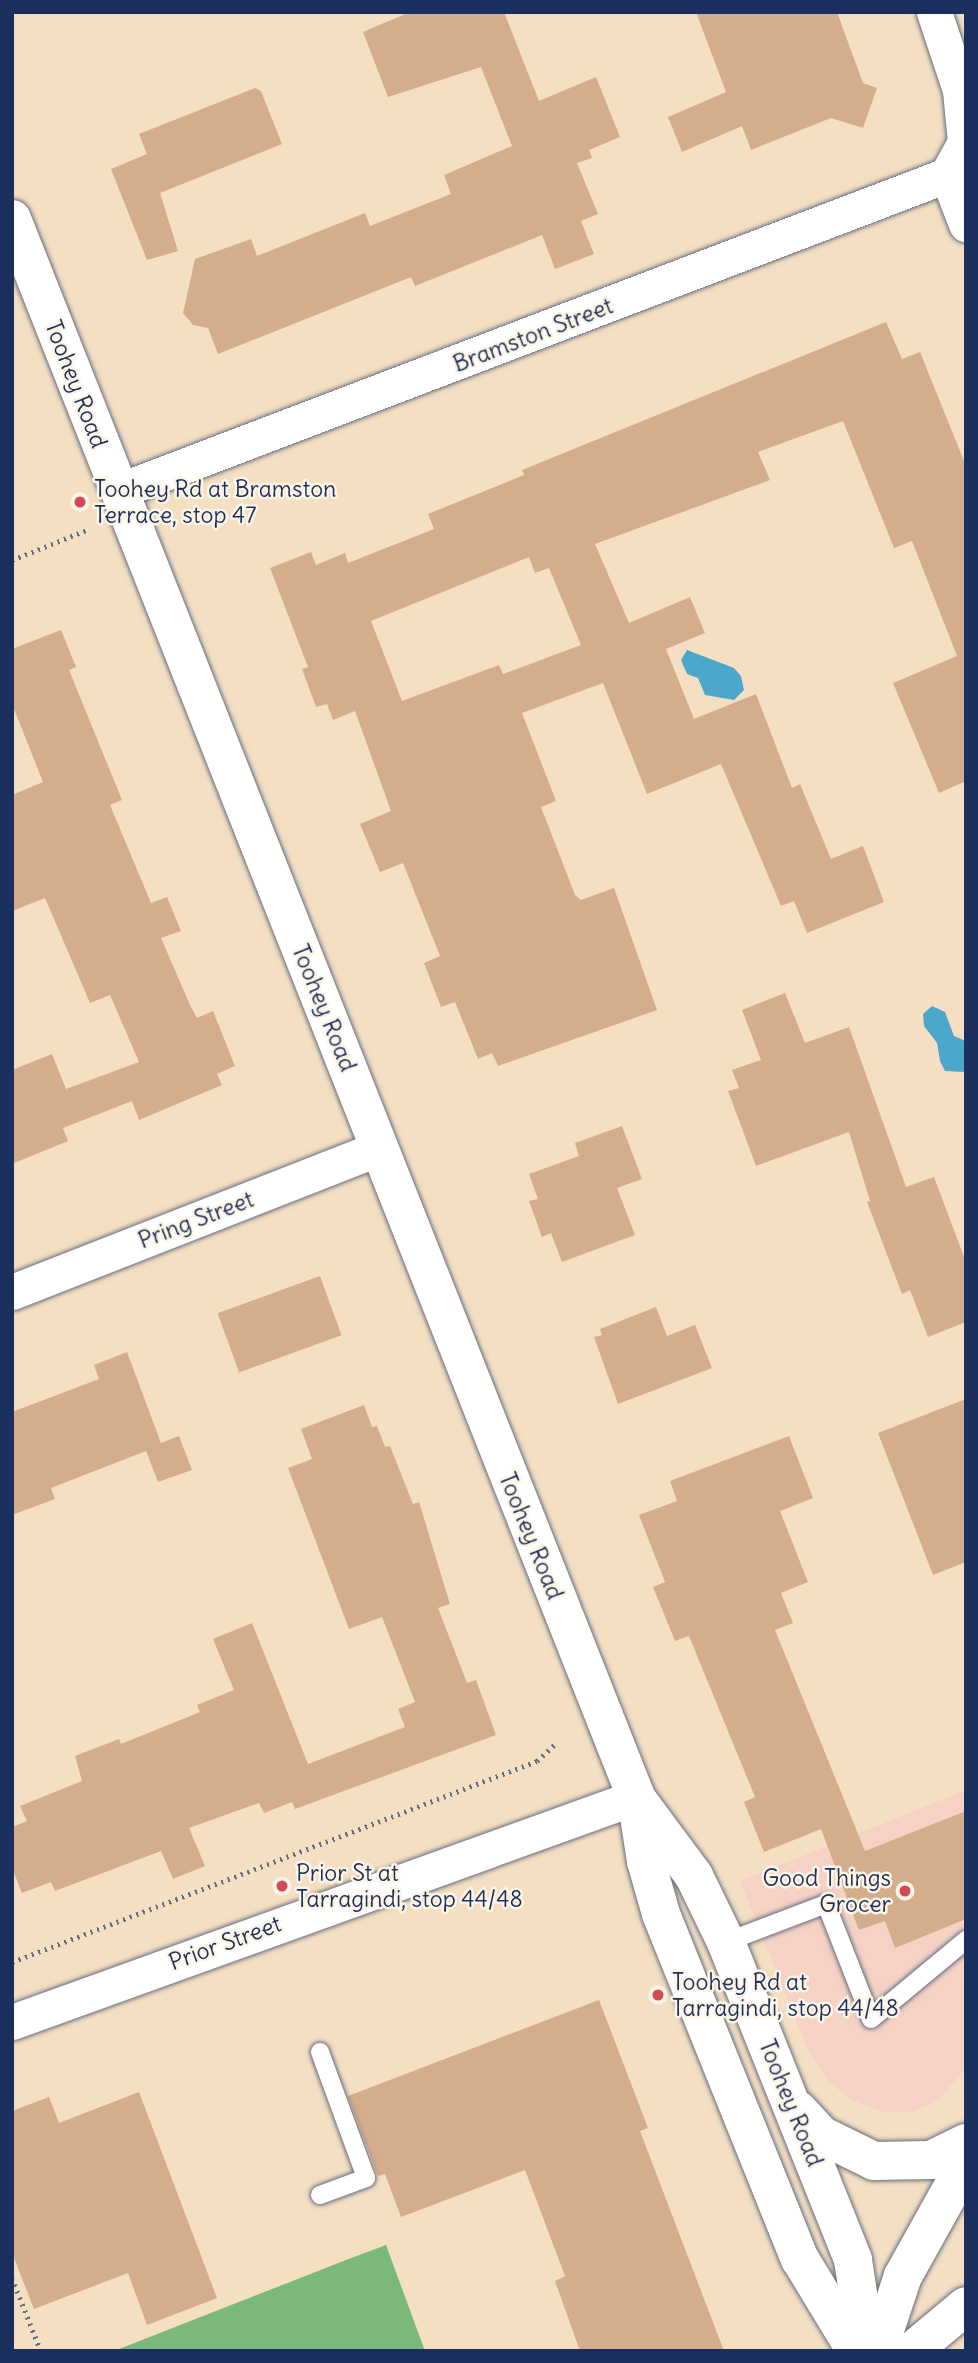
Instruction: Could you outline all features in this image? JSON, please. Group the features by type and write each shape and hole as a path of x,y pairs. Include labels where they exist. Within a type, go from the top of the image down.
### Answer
{"main road":[{"name":"Toohey Road","path":"12,219 636,1797 646,1861 661,1914 800,2259 856,2351"},
{"name":"Toohey Road","path":"636,1797 694,1876 726,1942 853,2260 867,2351"},
{"path":"788,2094 821,2135 874,2161 931,2160 966,2143"},
{"path":"878,2351 910,2261 966,2163"},
{"path":"912,2351 966,2306"}],"street":[{"path":"934,12 960,90 965,142 947,175 966,224"},
{"name":"Bramston Street","path":"118,491 947,175"},
{"name":"Pring Street","path":"12,1292 380,1149"},
{"name":"Prior Street","path":"12,2022 636,1797"}],"lane":[{"path":"726,1942 827,1904 871,2019 966,1940"},
{"path":"320,2052 366,2178 320,2195"}],"path":[{"path":"12,560 98,526"},
{"path":"12,1962 537,1761 556,1743"},
{"path":"12,2278 41,2351"}],"shaded area":[{"path":"966,1790 966,2068 937,2101 911,2112 883,2112 852,2100 830,2083 809,2052 740,1881"}],"green space":[{"path":"386,2245 425,2351 114,2351 346,2260"}],"water":[{"path":"687,650 734,668 741,676 744,690 734,700 705,695 698,678 687,674 681,660"},
{"path":"932,1006 945,1012 954,1036 966,1041 965,1072 945,1071 940,1061 937,1043 924,1026 923,1014"}],"building":[{"path":"410,12 504,12 539,101 596,77 620,137 589,150 592,158 577,163 598,214 581,221 594,254 555,269 542,235 415,286 411,277 218,354 208,328 193,325 183,313 195,259 251,239 257,256 365,213 370,226 451,194 444,175 512,146 481,67 388,97 363,32"},
{"path":"696,12 837,12 863,83 877,88 863,128 831,118 751,150 742,126 682,152 668,117 726,92"},
{"path":"255,88 261,91 282,144 160,193 178,251 147,260 111,169 147,154 139,134"},
{"path":"886,322 902,359 920,352 966,466 966,781 939,793 893,683 957,656 912,541 894,548 843,421 758,452 770,480 595,544 629,623 690,597 705,633 666,649 694,719 756,694 792,788 800,784 831,859 863,846 884,902 807,933 794,901 781,906 721,764 647,794 603,683 522,713 556,801 541,807 575,895 581,900 614,888 657,1010 498,1066 492,1053 478,1059 455,1002 441,1007 424,963 440,956 403,863 380,872 360,824 391,811 355,711 333,720 327,704 316,707 302,669 308,667 270,568 311,552 316,565 345,553 348,563 434,529 428,514 524,475 522,470","holes":["529,557 535,573 549,568 581,645 503,674 499,665 402,701 371,621"]},
{"path":"61,630 76,667 69,670 122,800 110,805 151,903 167,897 181,931 161,938 197,1018 213,1011 235,1066 217,1074 222,1085 139,1120 132,1101 63,1128 68,1141 12,1164 12,1070 52,1054 66,1089 139,1062 110,995 90,1003 45,898 12,911 12,795 43,782 12,704 12,649"},
{"path":"785,993 805,1043 849,1027 906,1187 934,1177 966,1262 966,1322 928,1337 910,1290 902,1294 867,1202 870,1201 849,1132 756,1166 728,1091 739,1088 732,1070 761,1060 742,1010"},
{"path":"622,1126 642,1179 617,1188 635,1235 562,1262 551,1233 542,1237 529,1201 538,1199 529,1174 579,1156 575,1143"},
{"path":"320,1276 342,1335 239,1372 218,1313"},
{"path":"656,1307 667,1336 695,1325 712,1368 618,1404 594,1337 602,1335 600,1329"},
{"path":"127,1352 161,1443 179,1436 192,1470 158,1482 146,1451 51,1488 55,1499 12,1515 12,1412 99,1379 94,1365"},
{"path":"966,1399 966,1562 933,1575 878,1433"},
{"path":"364,1405 372,1427 377,1426 385,1447 390,1446 413,1504 419,1502 450,1604 438,1608 467,1683 476,1680 496,1735 295,1809 292,1802 264,1813 259,1803 189,1828 205,1866 173,1879 161,1851 55,1891 51,1882 22,1893 12,1868 12,1827 27,1821 20,1806 82,1781 75,1756 119,1739 121,1744 200,1712 197,1705 234,1690 213,1639 252,1623 308,1764 405,1727 398,1709 415,1702 382,1617 349,1629 288,1468 312,1459 301,1429"},
{"path":"789,1436 813,1498 780,1511 808,1582 781,1593 793,1623 775,1630 865,1851 966,1811 966,1919 895,1948 885,1921 859,1930 821,1829 764,1852 744,1802 755,1797 689,1636 675,1641 653,1587 665,1582 639,1515 677,1501 670,1481"},
{"path":"599,2000 648,2128 640,2131 724,2351 580,2351 555,2281 565,2276 525,2170 401,2217 385,2174 378,2176 348,2096"},
{"path":"139,2092 217,2298 147,2325 128,2273 34,2309 12,2253 12,2111 49,2097 59,2123"}],"place":[{"name":"Toohey Rd at Bramston Terrace, stop 47","path":"80,502"},
{"name":"Prior St at Tarragindi, stop 44/48","path":"282,1886"},
{"name":"Good Things Grocer","path":"905,1891"},
{"name":"Toohey Rd at Tarragindi, stop 44/48","path":"658,1995"}]}
